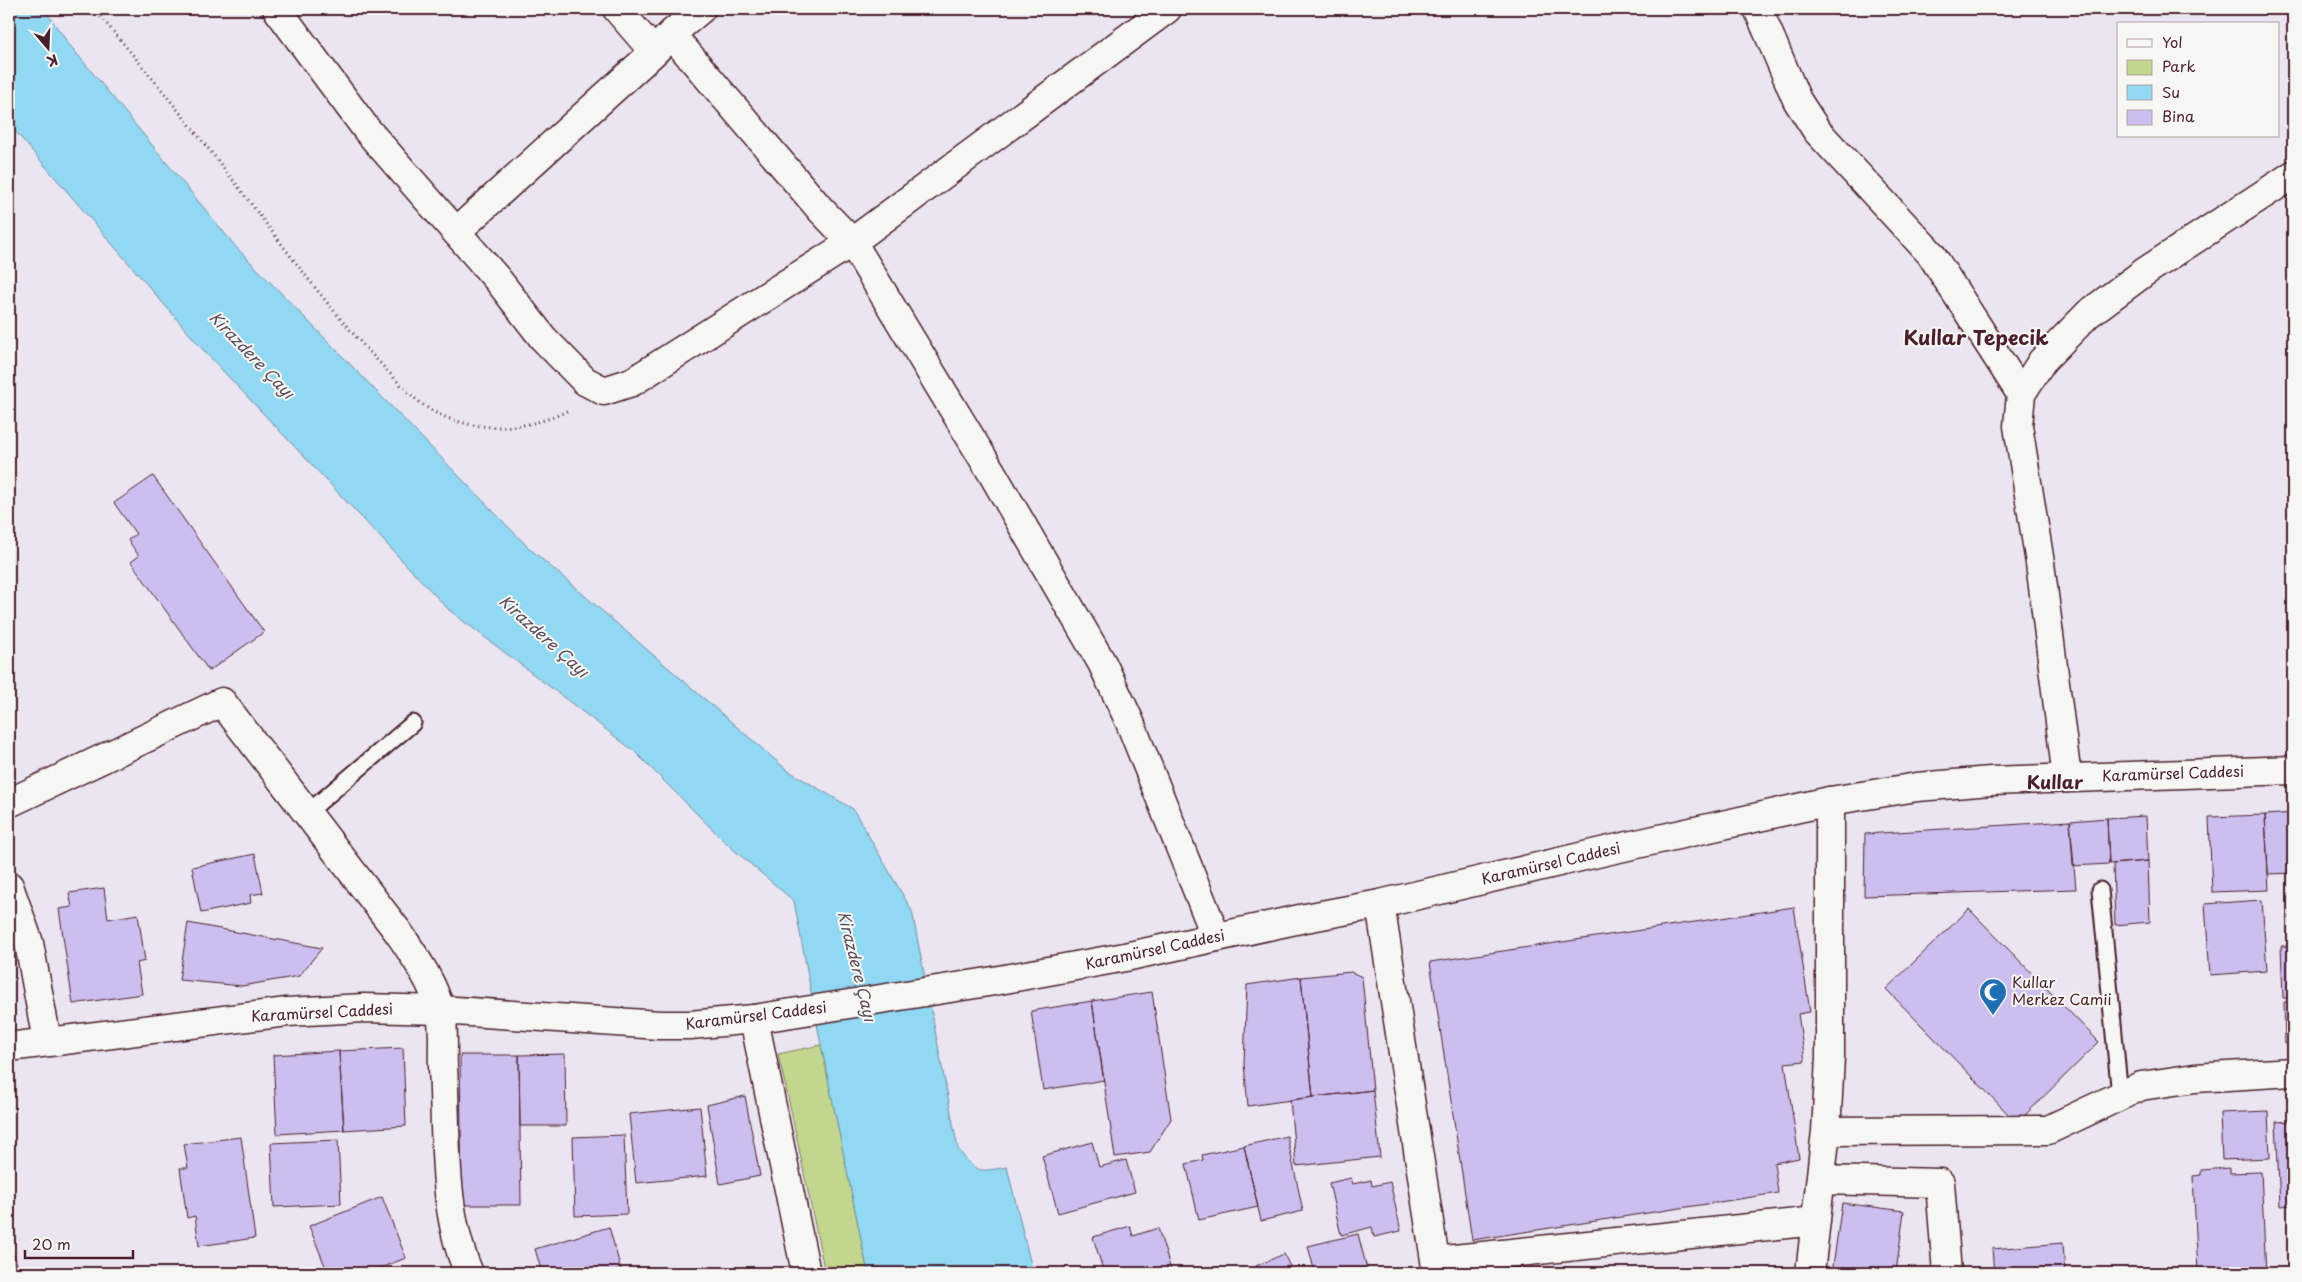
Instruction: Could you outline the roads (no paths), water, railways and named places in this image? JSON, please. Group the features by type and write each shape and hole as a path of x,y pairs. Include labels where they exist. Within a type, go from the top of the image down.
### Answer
{"street":[{"path":"277,9 367,130 456,232 543,338 585,382 604,391 632,382 852,242 1167,9"},
{"path":"617,9 663,43 852,242 992,473 1102,663 1130,720 1216,937"},
{"path":"456,232 701,9"},
{"path":"1758,9 1797,100 1817,131 1931,254 2020,394"},
{"path":"2067,778 2040,563 2018,426 2020,394 2042,361 2088,314 2146,271 2293,174"},
{"path":"9,803 222,702 421,966 441,1010 448,1176 453,1223 458,1246 469,1273"},
{"name":"Karamürsel Caddesi","path":"9,1047 287,1012 364,1008 441,1010 659,1025 690,1025 754,1019 988,982 1125,957 1300,919 1380,904 1830,801 1917,788 1991,781 2293,770"},
{"path":"1810,1273 1826,1131 1830,1058 1830,801"},
{"path":"9,886 29,943 47,1041"},
{"path":"1380,904 1436,1267 1816,1221"},
{"path":"754,1019 806,1273"},
{"path":"1826,1131 2048,1130 2141,1086 2186,1079 2293,1072"},
{"path":"1821,1180 1940,1183 1947,1273"}],"lane":[{"path":"307,813 413,723"},
{"path":"2100,890 2120,1096"}],"water":[{"name":"Kirazdere Çayı","path":"9,9 44,9 68,43 236,247 528,547 787,770 853,809 912,911 958,1149 969,1163 978,1169 989,1170 1007,1167 1033,1273 868,1273 821,1045 794,901 728,845 634,751 449,610 205,352 9,124"}],"place":[{"name":"Kullar Merkez Camii","path":"1993,1016"}],"district":[{"name":"Kullar Tepecik","path":"1976,338"},
{"name":"Kullar","path":"2055,783"}]}
